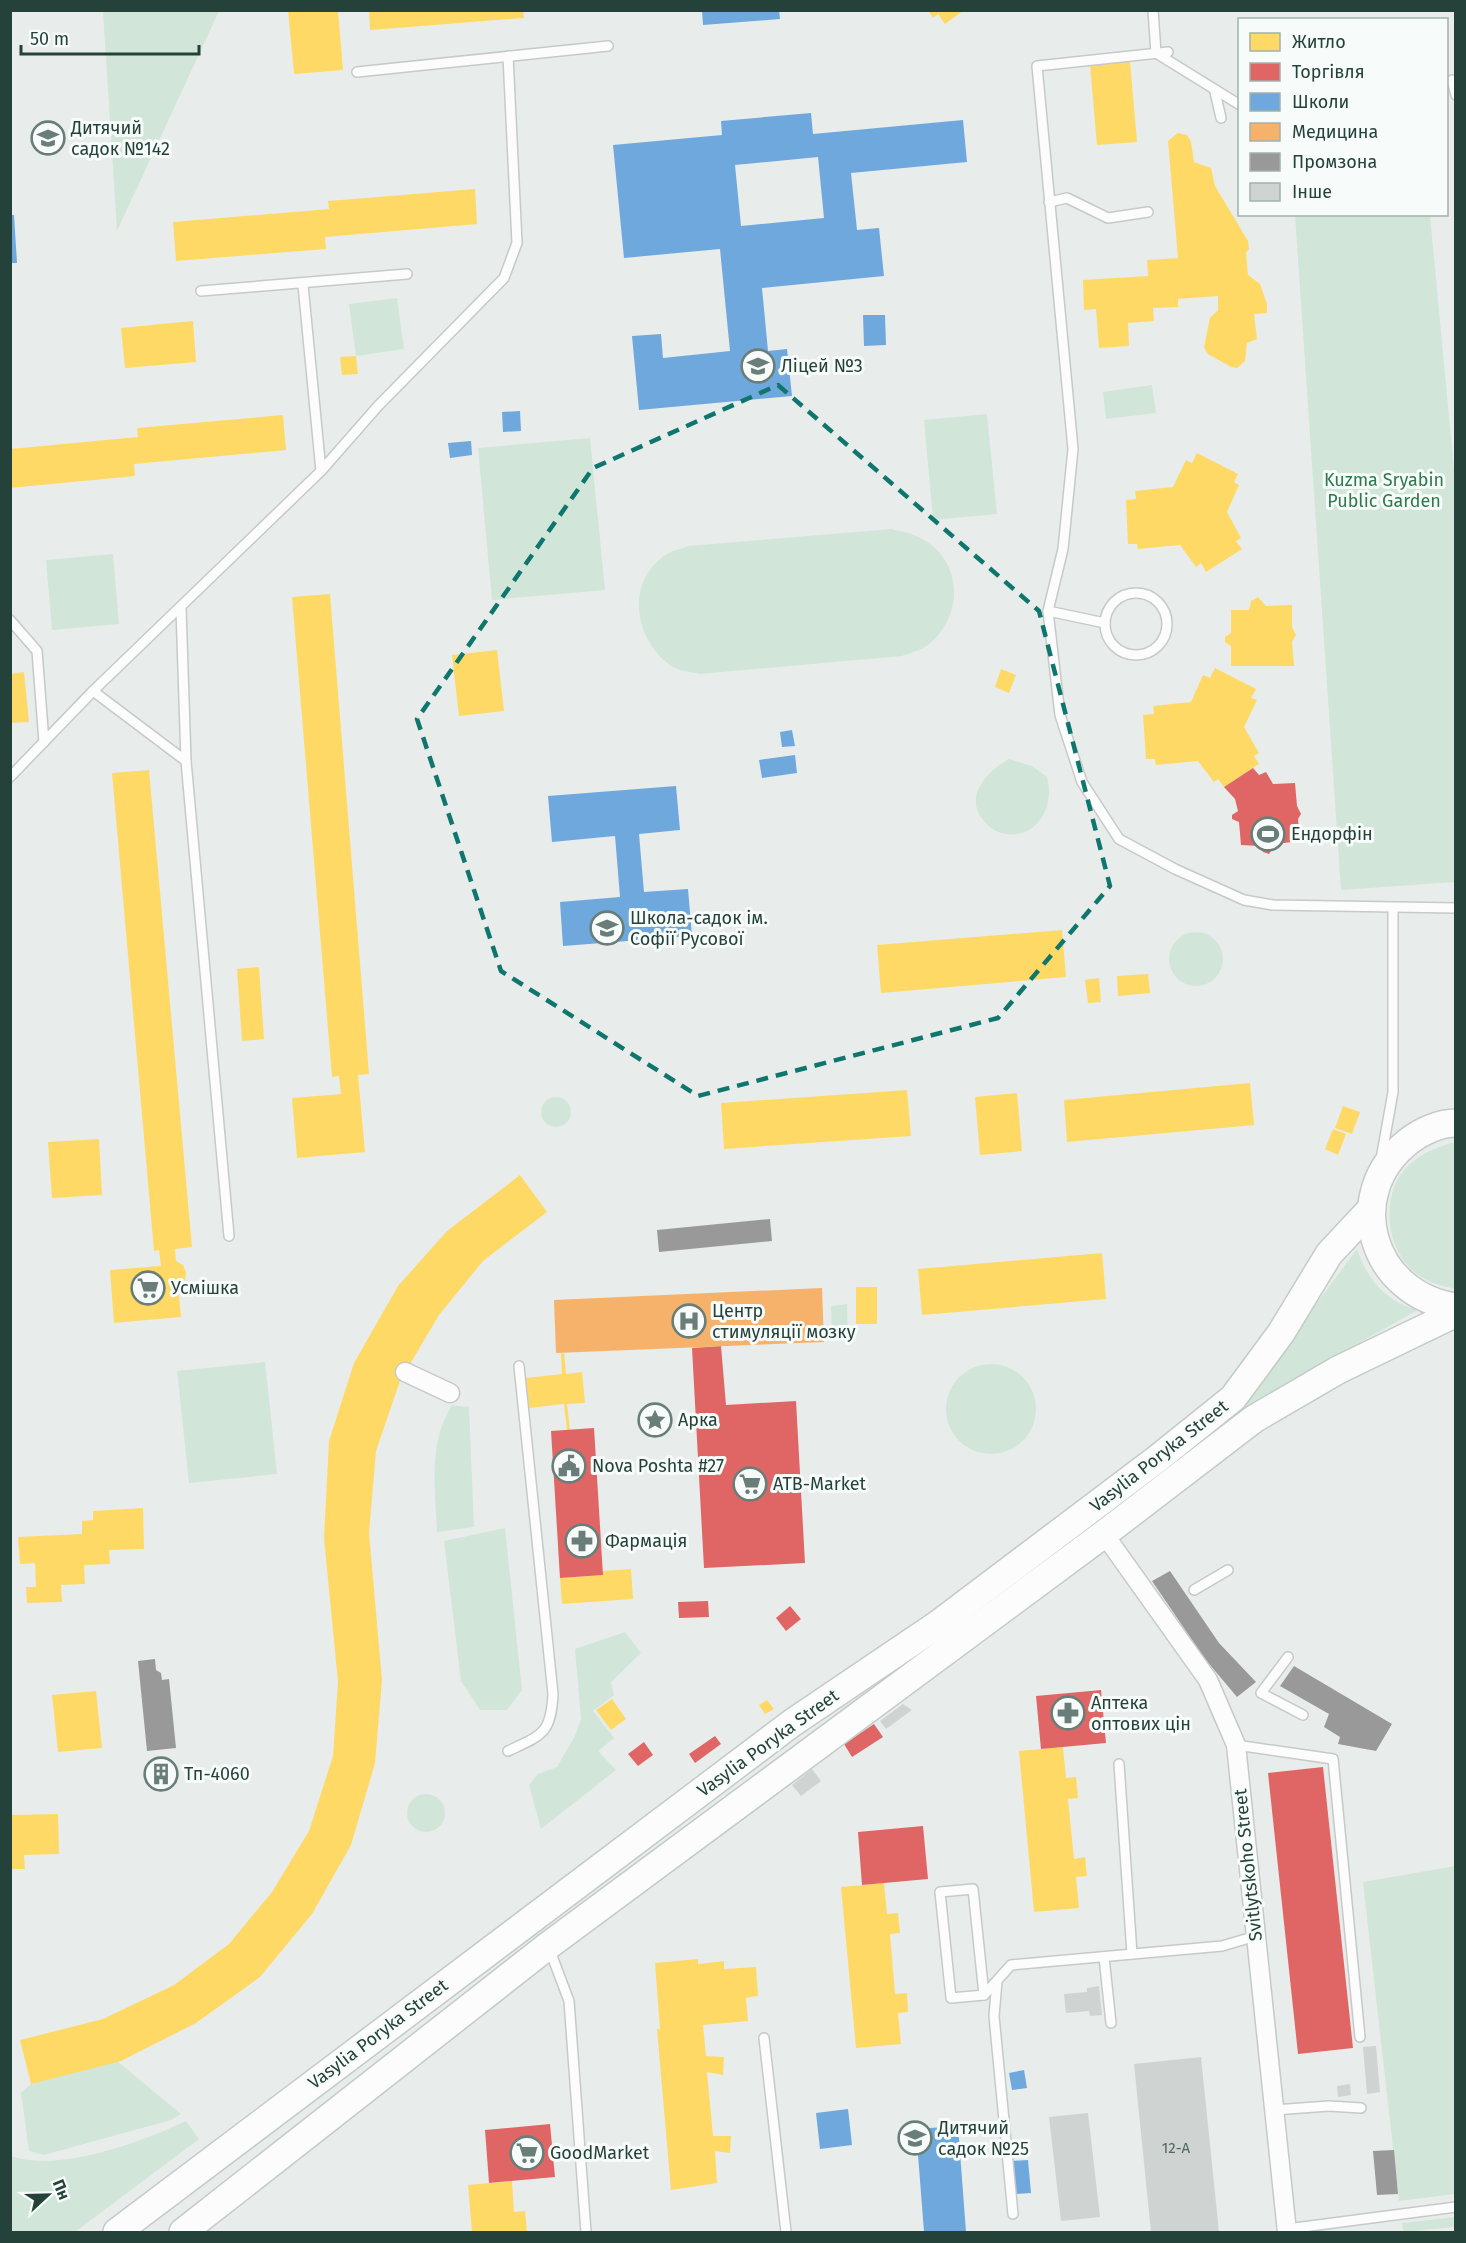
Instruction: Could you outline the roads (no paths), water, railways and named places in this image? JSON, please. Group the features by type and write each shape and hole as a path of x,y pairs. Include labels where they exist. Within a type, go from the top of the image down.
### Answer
{"street":[{"name":"Vasylia Poryka Street","path":"1455,1123 1419,1133 1395,1152 1378,1179 1371,1209 1374,1239 1387,1267 1408,1290 1435,1304 1455,1307"},
{"name":"Vasylia Poryka Street","path":"117,2232 792,1723 937,1625 1233,1398 1281,1333 1329,1254 1371,1209"},
{"name":"Vasylia Poryka Street","path":"183,2232 549,1945 1104,1534 1254,1419 1338,1370 1455,1313"},
{"path":"405,1372 450,1393"},
{"name":"Svitlytskoho Street","path":"1104,1534 1208,1680 1236,1745 1287,2231"}],"lane":[{"path":"1153,10 1156,53"},
{"path":"357,72 608,46"},
{"path":"1168,52 1037,66 1073,449 1063,549 1048,611 1060,715 1082,782 1119,839 1175,869 1244,900 1273,905 1324,904 1443,912 1455,908"},
{"path":"1156,53 1238,104"},
{"path":"10,777 93,691 321,471 378,406 504,278 517,243 508,56"},
{"path":"1452,80 1455,96"},
{"path":"1215,92 1221,118"},
{"path":"1049,202 1067,198 1108,218 1148,212"},
{"path":"201,291 303,285 407,274"},
{"path":"303,285 321,471"},
{"path":"1132,593 1143,593 1156,600 1163,609 1167,622 1160,643 1152,650 1133,655 1123,652 1112,644 1105,623 1110,607 1117,599 1132,593"},
{"path":"181,608 186,761 229,1236"},
{"path":"1048,611 1105,623"},
{"path":"10,620 37,651 44,742"},
{"path":"93,691 186,761"},
{"path":"1378,1179 1393,1092 1393,908"},
{"path":"508,1751 544,1731 552,1714 553,1694 519,1366"},
{"path":"1194,1590 1228,1569"},
{"path":"1288,1657 1261,1693 1303,1715"},
{"path":"1236,1745 1333,1759 1360,2037"},
{"path":"1119,1764 1132,1954"},
{"path":"984,1995 973,1889 940,1892 951,1998 984,1995 1011,1965 1222,1946 1256,1936"},
{"path":"549,1945 569,2001 586,2232"},
{"path":"1104,1957 1111,2024"},
{"path":"996,1981 994,2016 1013,2214"},
{"path":"764,2038 786,2232"},
{"path":"1274,2110 1329,2106 1361,2108"},
{"path":"1287,2231 1455,2207"}],"place":[{"name":"Дитячий садок №142","path":"48,138"},
{"name":"Ліцей №3","path":"758,366"},
{"name":"Ендорфін","path":"1268,834"},
{"name":"Школа-садок ім. Софії Русової","path":"607,928"},
{"name":"Усмішка","path":"148,1288"},
{"name":"Центр стимуляції мозку","path":"689,1321"},
{"name":"Арка","path":"655,1420"},
{"name":"Nova Poshta #27","path":"569,1466"},
{"name":"ATB-Market","path":"750,1484"},
{"name":"Фармація","path":"582,1541"},
{"name":"Аптека оптових цін","path":"1068,1713"},
{"name":"Тп-4060","path":"161,1774"},
{"name":"Дитячий садок №25","path":"915,2138"},
{"name":"GoodMarket","path":"527,2153"}],"park label":[{"name":"Kuzma Sryabin Public Garden","path":"1384,490"}]}
